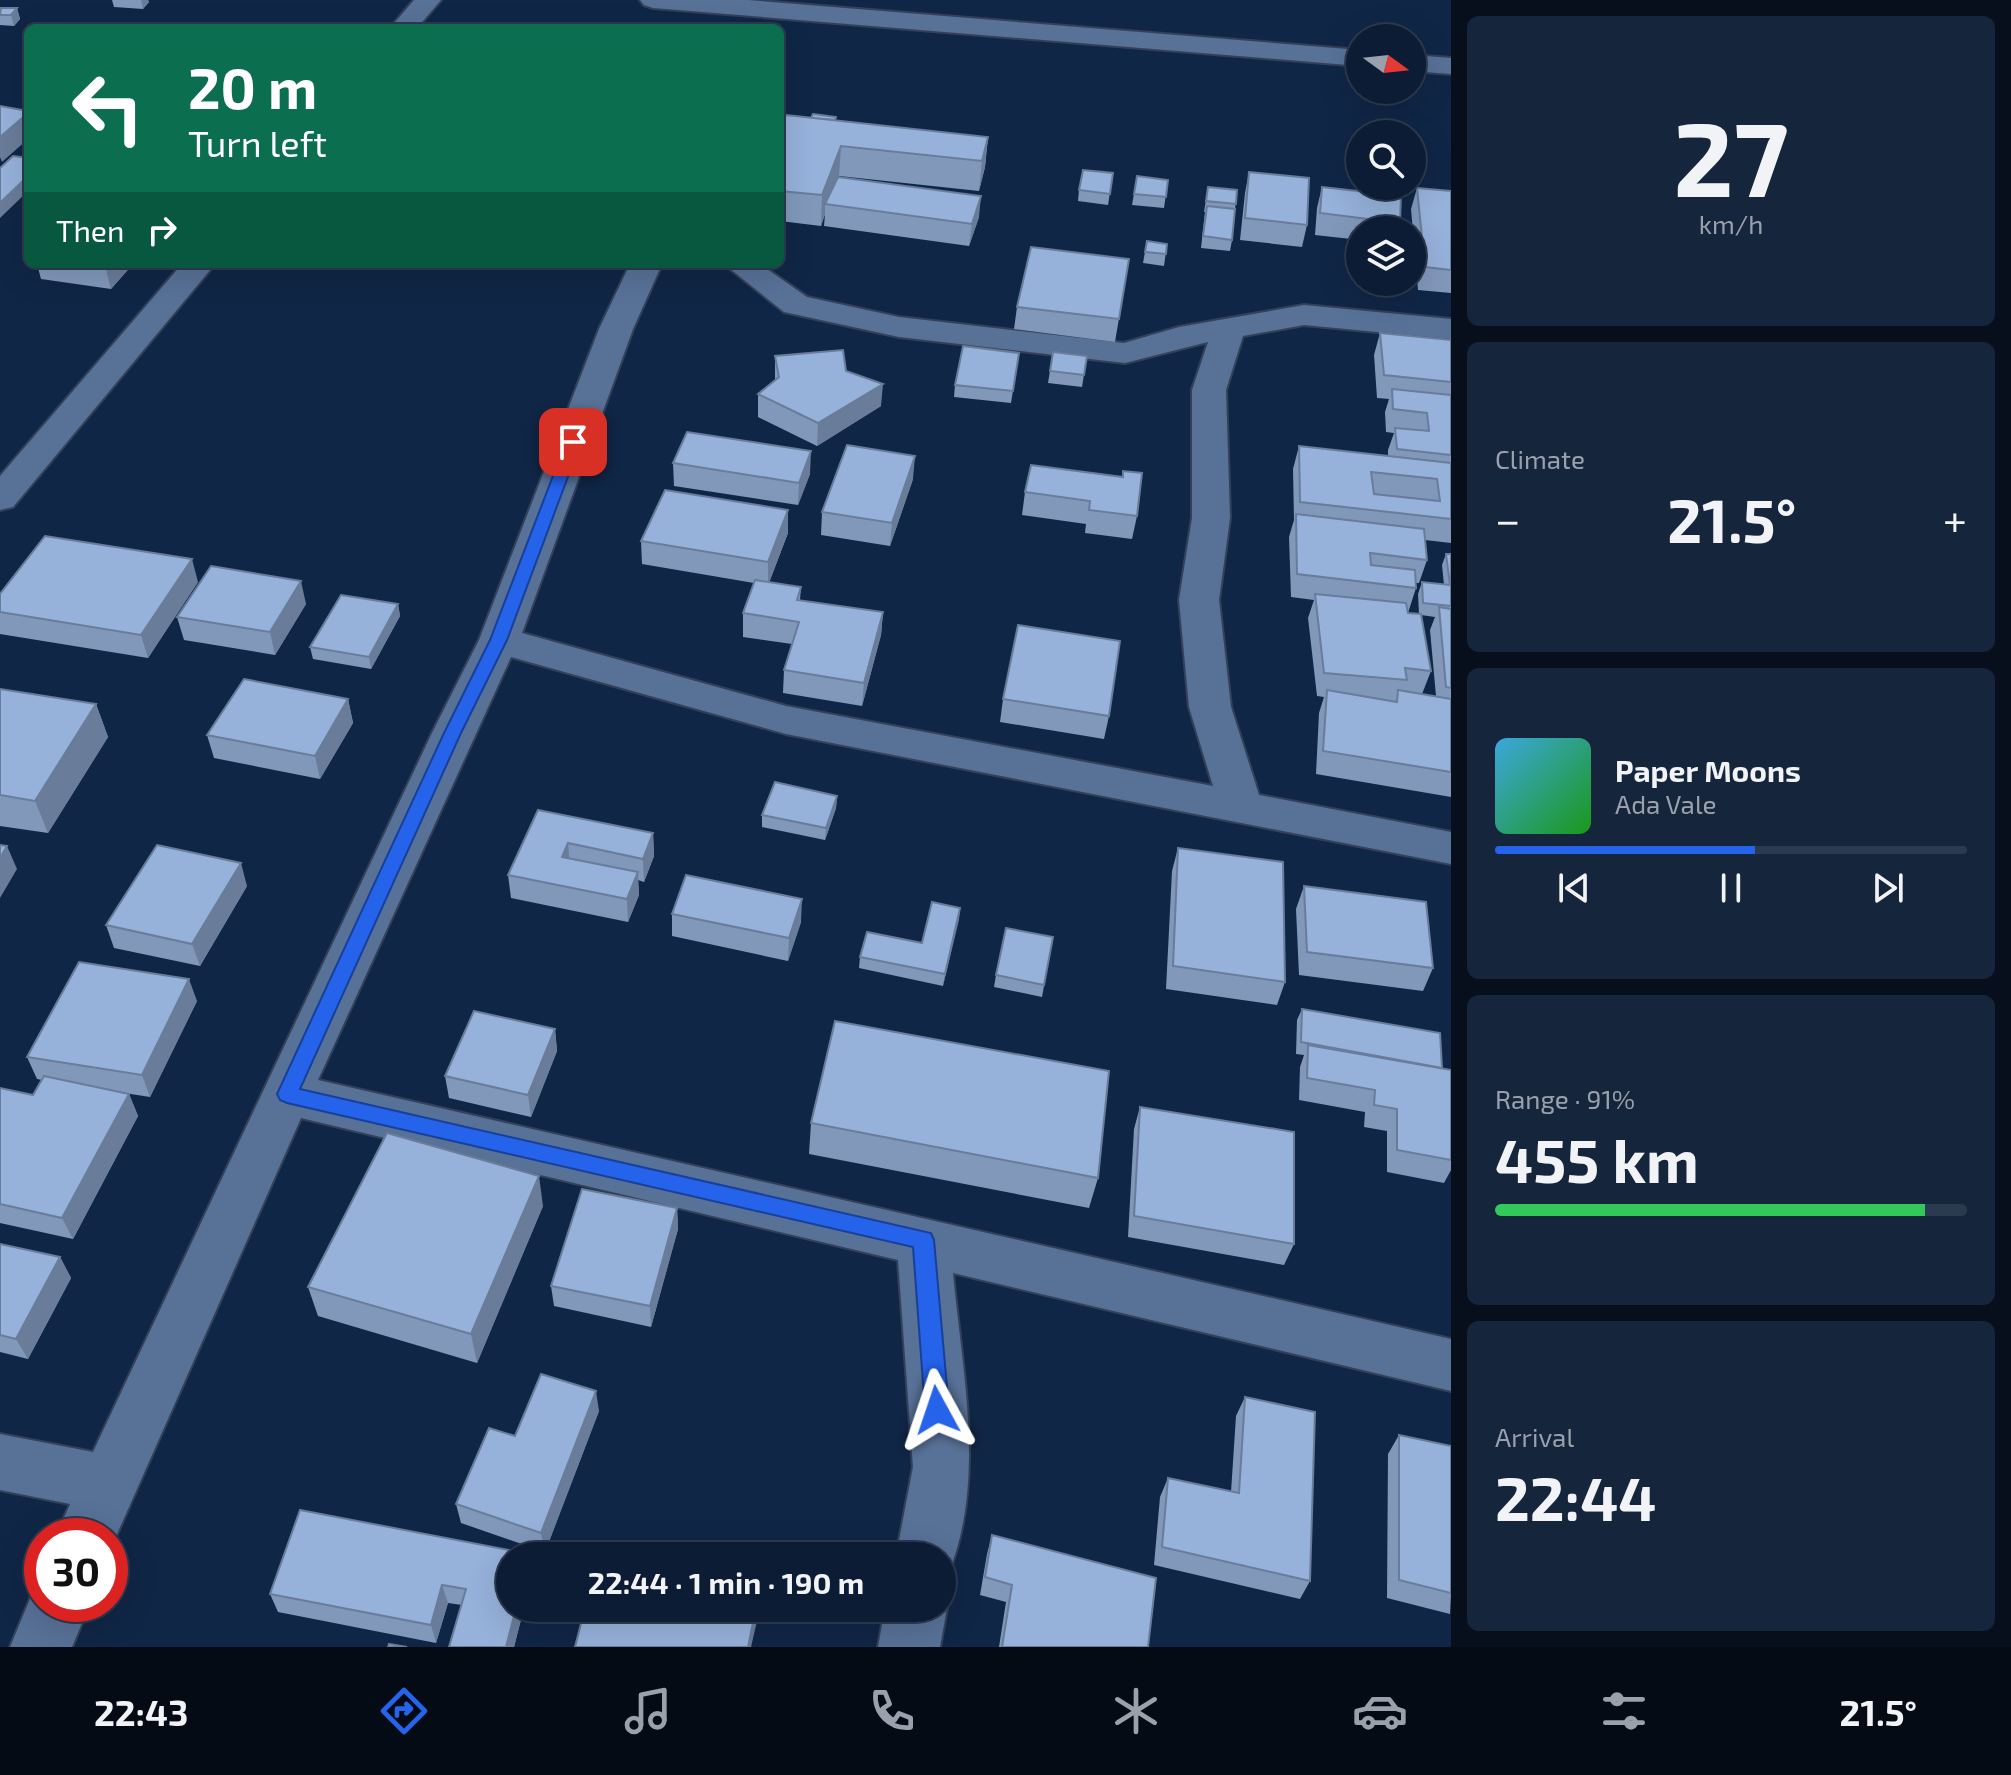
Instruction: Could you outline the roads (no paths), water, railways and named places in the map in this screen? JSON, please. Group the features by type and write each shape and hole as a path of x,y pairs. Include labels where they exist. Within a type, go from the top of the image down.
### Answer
{"street":[{"path":"407,24 428,0"},
{"path":"653,0 760,19 1346,57"},
{"path":"1426,64 1451,66"},
{"path":"0,499 196,268"},
{"path":"93,1518 453,733 499,640 616,329 644,268"},
{"path":"745,268 796,305 899,327 1125,353 1179,337 1304,315 1451,329"},
{"path":"1229,328 1209,390 1211,518 1199,600 1210,707 1241,808"},
{"path":"1146,347 1212,378"},
{"path":"499,640 786,720 1451,848"},
{"path":"287,1094 1451,1365"},
{"path":"923,1240 942,1467 929,1542"},
{"path":"0,1462 108,1483"},
{"path":"41,1647 51,1622"},
{"path":"909,1647 913,1622"}]}
